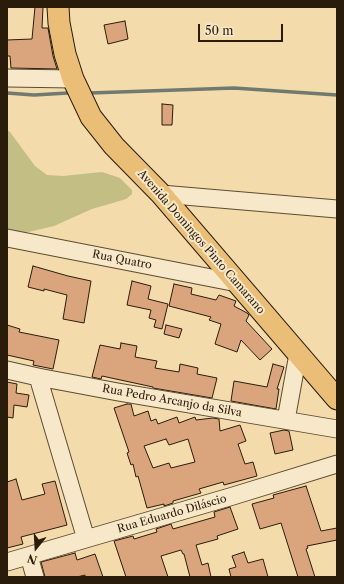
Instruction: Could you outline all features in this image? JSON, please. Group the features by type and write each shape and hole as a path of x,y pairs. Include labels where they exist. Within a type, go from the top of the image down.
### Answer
{"main road":[{"name":"Avenida Domingos Pinto Camarano","path":"58,7 59,23 65,54 73,79 91,117 114,146 161,194 337,399"}],"street":[{"path":"7,78 73,79"},
{"path":"161,194 337,209"},
{"name":"Rua Quatro","path":"7,238 237,283"},
{"path":"286,420 298,354"},
{"name":"Rua Pedro Arcanjo da Silva","path":"7,370 118,392 337,429"},
{"path":"38,377 86,539"},
{"name":"Rua Eduardo Diláscio","path":"7,562 337,464"},
{"path":"29,556 35,577"}],"shaded area":[{"path":"7,130 35,166 47,175 63,176 102,172 120,178 132,190 132,194 126,199 92,209 54,226 7,237"}],"building":[{"path":"35,7 43,7 42,28 48,28 57,69 11,68 10,56 7,56 7,40 32,39"},
{"path":"125,21 128,39 108,44 104,25"},
{"path":"162,104 173,105 172,125 162,125"},
{"path":"33,266 91,281 84,323 63,319 67,295 44,289 44,291 28,287"},
{"path":"132,281 151,286 148,299 168,304 162,329 154,327 156,320 149,318 151,310 127,305"},
{"path":"174,284 192,288 191,294 216,300 219,295 236,301 234,306 249,315 246,321 272,349 260,360 241,340 237,352 215,344 221,324 209,320 211,317 169,306"},
{"path":"7,325 20,329 19,332 59,340 53,369 33,365 34,361 7,355"},
{"path":"166,325 182,329 179,338 164,334"},
{"path":"121,343 137,346 135,357 157,361 155,368 179,372 180,364 198,368 197,374 217,378 212,398 153,388 102,376 101,379 92,377 100,345 120,349"},
{"path":"273,364 284,367 277,389 279,389 276,409 231,401 234,381 267,387"},
{"path":"7,382 17,384 16,393 29,395 27,407 14,405 13,418 7,417"},
{"path":"131,404 134,416 148,411 151,421 156,419 158,424 177,417 179,423 195,417 196,420 213,418 219,419 220,431 240,425 246,441 238,444 245,464 253,462 257,476 224,485 223,482 199,489 201,493 173,501 173,503 164,506 164,504 147,508 138,476 136,477 133,464 131,465 127,453 129,452 114,408","holes":["166,439 169,445 188,439 195,462 171,468 169,463 153,468 144,446"]},
{"path":"284,430 289,431 293,450 275,454 270,433"},
{"path":"16,479 22,500 45,494 42,484 55,481 67,525 21,537 23,544 7,548 7,482"},
{"path":"306,486 321,531 337,528 337,540 307,546 308,548 306,549 315,577 298,577 281,523 260,529 252,504 274,498 273,495"},
{"path":"230,507 238,529 217,536 218,539 196,545 202,565 208,563 211,577 190,577 184,554 181,550 161,556 168,577 126,577 114,541 133,536 134,539 157,532 156,529 171,524 173,529 215,517 214,512"},
{"path":"244,552 248,563 263,559 268,577 231,577 229,569 236,567 232,556"},
{"path":"75,553 77,560 95,554 103,577 85,577 85,575 77,577 45,577 41,562"}],"waterway":[{"path":"90,93 234,88 337,95"},
{"path":"7,93 34,95 68,93"}]}
